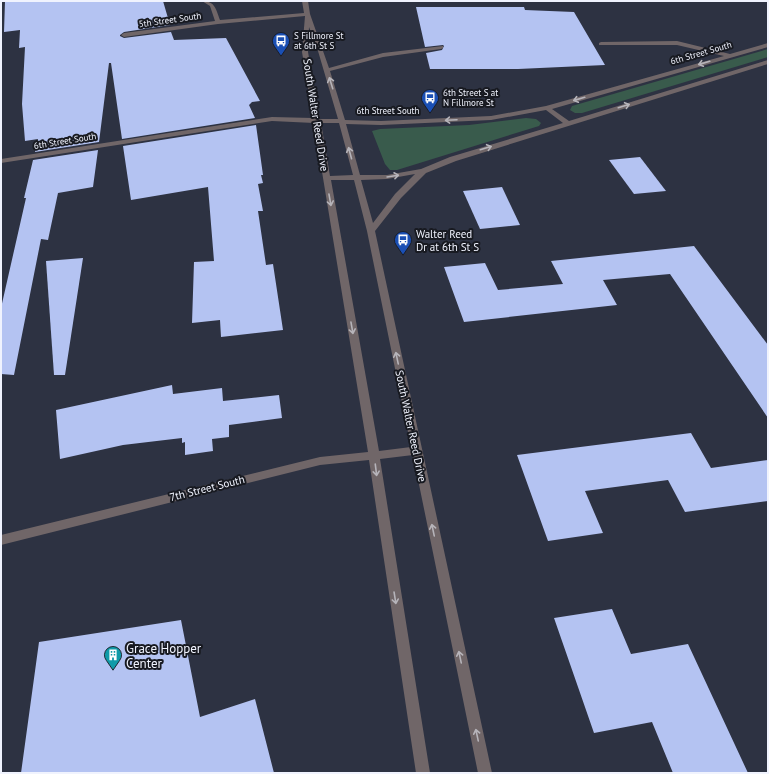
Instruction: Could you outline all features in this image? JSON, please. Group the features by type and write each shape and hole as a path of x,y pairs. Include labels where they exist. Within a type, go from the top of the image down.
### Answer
{"street":[{"path":"205,1 212,5 218,22"},
{"path":"305,1 307,14"},
{"name":"5th Street South","path":"124,35 218,22 307,14"},
{"name":"South Walter Reed Drive","path":"307,14 342,121 371,231 416,451 485,773"},
{"name":"South Walter Reed Drive","path":"307,14 306,52 316,120 374,454 424,773"},
{"path":"602,44 677,43 728,55"},
{"name":"6th Street South","path":"1,162 272,119 381,123 491,118 547,108 728,55 768,45"},
{"path":"326,70 383,55 441,47"},
{"path":"326,178 387,177 423,171 453,159 768,62"},
{"path":"547,108 567,123"},
{"path":"371,231 398,196 423,171"},
{"name":"7th Street South","path":"1,540 299,465 340,458 416,451"}],"green space":[{"path":"768,49 768,57 582,113 575,113 570,110 572,106"},
{"path":"526,118 536,119 541,123 539,126 397,170 390,170 385,164 372,131 380,129 469,125"}],"building":[{"path":"5,1 163,1 170,25 124,32 120,36 124,38 171,32 174,40 226,38 260,101 252,102 249,105 255,118 122,139 111,63 109,63 99,142 35,152 38,139 25,141 22,104 25,47 19,48 20,30 4,32"},
{"path":"416,7 524,7 525,10 574,12 605,65 518,69 430,69 426,53 442,50 444,46 425,47"},
{"path":"256,125 263,175 261,175 263,183 258,184 263,211 258,211 266,265 273,264 283,330 221,337 220,320 192,323 194,262 214,261 208,187 131,200 123,146"},
{"path":"98,150 93,187 58,193 48,240 41,239 14,375 1,374 1,308 33,160"},
{"path":"640,157 666,191 634,194 609,160"},
{"path":"502,187 520,225 480,229 463,191"},
{"path":"694,246 768,345 768,418 670,274 603,280 617,305 464,322 444,267 485,263 498,290 563,284 551,261"},
{"path":"83,258 65,375 54,375 46,261"},
{"path":"172,385 173,394 222,388 223,401 279,395 282,418 229,425 229,437 212,439 213,451 185,455 185,442 182,443 182,438 123,445 60,459 56,410"},
{"path":"691,433 711,468 768,460 768,501 685,512 668,480 585,491 603,533 548,541 517,455"},
{"path":"612,609 631,654 688,644 748,773 673,773 652,722 594,733 554,618"},
{"name":"Grace Hopper Center","path":"181,620 200,717 255,699 274,773 21,773 39,642"}],"place":[{"name":"S Fillmore St at 6th St S","path":"281,56"},
{"name":"6th Street S at N Fillmore St","path":"430,113"},
{"name":"Walter Reed Dr at 6th St S","path":"403,255"},
{"name":"Grace Hopper Center","path":"113,670"}]}
